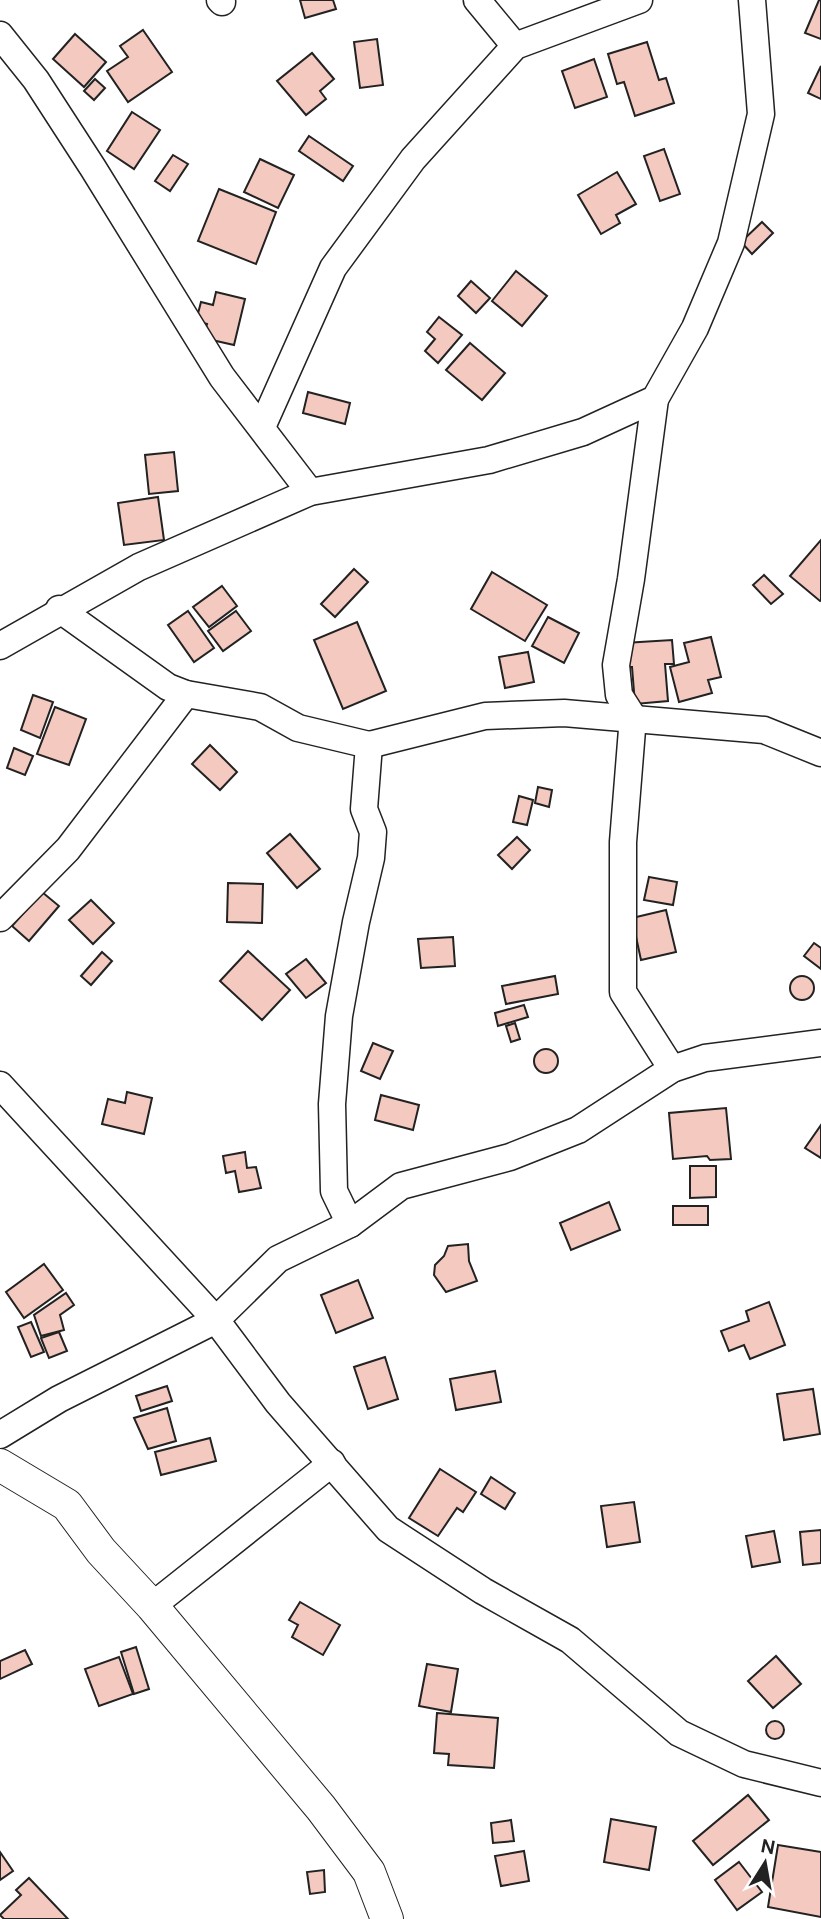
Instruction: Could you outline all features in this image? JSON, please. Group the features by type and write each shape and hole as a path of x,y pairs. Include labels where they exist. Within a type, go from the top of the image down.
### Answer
{"street":[{"path":"477,0 515,46"},
{"path":"262,427 333,268 413,159 515,46 639,0"},
{"path":"672,1069 623,992 624,842 633,717 619,695 616,665 632,579 654,399 695,328 731,243 761,114 752,0"},
{"path":"0,35 36,80 222,377 310,492"},
{"path":"6,633 139,567 310,492 489,460 583,432 654,399"},
{"path":"59,609 168,687 186,695 260,707 298,728 369,746 485,716 564,713 764,730 821,753"},
{"path":"0,918 68,849 186,695"},
{"path":"350,1224 334,1191 332,1104 339,1016 371,858 373,832 364,809 369,746"},
{"path":"0,1436 59,1399 216,1320 278,1259 350,1224 401,1186 510,1157 578,1130 672,1069 705,1058 821,1043"},
{"path":"0,1085 216,1320 278,1403 388,1529 483,1591 570,1640 678,1733 744,1763 821,1783"},
{"path":"152,1605 332,1463"},
{"path":"0,1465 67,1504 101,1551 152,1605 321,1808 369,1872 387,1919"}],"building":[{"path":"300,0 333,0 336,9 305,18"},
{"path":"821,0 821,39 805,33"},
{"path":"143,30 172,72 128,102 107,71 128,57 120,46"},
{"path":"75,34 106,62 84,87 53,59"},
{"path":"377,39 383,85 360,88 354,42"},
{"path":"647,42 659,80 666,78 674,103 635,116 624,82 617,84 608,54"},
{"path":"312,53 334,79 320,91 326,99 306,115 277,81"},
{"path":"594,59 607,97 575,108 562,71"},
{"path":"821,66 821,99 808,93"},
{"path":"95,79 105,88 94,100 84,91"},
{"path":"132,112 160,130 134,169 107,151"},
{"path":"309,136 353,166 343,181 299,151"},
{"path":"664,149 680,194 660,201 644,156"},
{"path":"173,155 188,164 170,191 155,181"},
{"path":"260,159 294,175 278,208 244,192"},
{"path":"617,172 636,204 616,215 620,223 601,234 578,195"},
{"path":"219,189 276,212 256,264 198,241"},
{"path":"762,222 773,233 752,254 741,242"},
{"path":"516,271 547,296 522,326 492,301"},
{"path":"471,281 490,298 476,313 458,296"},
{"path":"216,292 245,299 234,345 203,338 207,324 196,321 201,302 213,305"},
{"path":"439,317 462,335 438,363 425,351 435,339 427,332"},
{"path":"470,343 505,373 482,400 446,370"},
{"path":"308,392 350,403 345,424 303,413"},
{"path":"174,452 178,491 149,494 145,455"},
{"path":"158,497 164,540 124,545 118,503"},
{"path":"821,540 821,600 820,601 790,576"},
{"path":"354,569 368,582 335,617 321,604"},
{"path":"492,572 547,605 525,641 471,609"},
{"path":"764,575 783,594 771,604 753,585"},
{"path":"222,586 237,606 209,627 193,607"},
{"path":"188,611 214,648 194,662 168,625"},
{"path":"236,611 251,631 223,651 208,631"},
{"path":"548,617 579,633 564,663 532,646"},
{"path":"357,622 386,691 343,709 314,640"},
{"path":"711,637 721,677 708,680 712,693 679,702 670,667 689,662 684,643"},
{"path":"672,640 674,664 665,664 668,701 635,704 632,667 626,667 624,643"},
{"path":"528,652 534,682 505,688 499,657"},
{"path":"33,695 53,702 40,738 21,730"},
{"path":"55,707 86,719 69,765 37,754"},
{"path":"210,745 237,772 220,790 192,764"},
{"path":"14,748 33,756 25,775 7,768"},
{"path":"538,787 552,790 549,807 535,803"},
{"path":"519,796 533,800 527,825 513,822"},
{"path":"290,834 320,869 297,888 267,853"},
{"path":"517,837 530,850 512,869 498,855"},
{"path":"649,877 677,882 673,905 644,900"},
{"path":"228,883 263,884 262,923 227,922"},
{"path":"42,892 59,906 29,941 12,926"},
{"path":"91,900 114,923 93,944 69,920"},
{"path":"666,910 676,952 641,960 632,918"},
{"path":"453,937 455,966 421,968 418,939"},
{"path":"814,943 821,948 821,969 804,956"},
{"path":"248,951 290,990 262,1020 220,981"},
{"path":"102,952 112,961 91,985 81,976"},
{"path":"306,959 326,983 306,998 286,974"},
{"path":"555,976 558,994 506,1004 502,986"},
{"path":"802,976 813,983 814,988 807,999 802,1000 791,993 790,988 797,977"},
{"path":"524,1005 528,1017 498,1026 495,1013"},
{"path":"515,1023 520,1039 511,1042 506,1026"},
{"path":"373,1043 393,1051 380,1079 361,1071"},
{"path":"546,1049 554,1053 558,1061 554,1069 546,1073 538,1069 534,1061 538,1053"},
{"path":"127,1092 152,1098 144,1134 102,1124 108,1099 125,1103"},
{"path":"381,1095 419,1105 413,1130 375,1120"},
{"path":"726,1108 731,1159 710,1160 707,1156 673,1159 669,1113"},
{"path":"821,1125 821,1158 805,1148"},
{"path":"245,1152 247,1168 256,1167 261,1188 239,1192 235,1171 226,1173 223,1156"},
{"path":"690,1166 716,1166 716,1197 690,1198"},
{"path":"609,1202 620,1230 571,1250 560,1223"},
{"path":"673,1206 708,1206 708,1225 673,1225"},
{"path":"468,1244 469,1261 477,1281 446,1292 434,1275 435,1265 444,1256 448,1246"},
{"path":"44,1264 63,1290 24,1318 6,1292"},
{"path":"358,1280 373,1318 336,1333 321,1295"},
{"path":"66,1293 74,1305 60,1315 64,1330 41,1336 34,1315"},
{"path":"769,1302 785,1345 750,1359 744,1345 729,1351 721,1331 749,1321 746,1311"},
{"path":"31,1322 44,1352 31,1357 18,1327"},
{"path":"59,1332 67,1351 49,1358 41,1338"},
{"path":"385,1357 398,1399 368,1409 354,1367"},
{"path":"495,1371 501,1402 456,1410 450,1379"},
{"path":"167,1386 172,1401 141,1411 136,1396"},
{"path":"813,1389 820,1434 784,1440 777,1394"},
{"path":"167,1408 176,1441 148,1449 134,1418"},
{"path":"210,1438 216,1461 161,1475 155,1452"},
{"path":"440,1469 476,1492 463,1512 457,1508 438,1536 409,1518"},
{"path":"491,1477 515,1493 505,1509 481,1494"},
{"path":"634,1502 640,1542 607,1547 601,1506"},
{"path":"821,1530 821,1563 803,1565 800,1532"},
{"path":"774,1531 780,1562 752,1567 746,1536"},
{"path":"300,1602 340,1625 323,1655 292,1637 298,1625 289,1620"},
{"path":"136,1647 149,1689 134,1694 121,1652"},
{"path":"25,1650 32,1664 0,1679 0,1661"},
{"path":"776,1656 801,1684 773,1708 748,1681"},
{"path":"119,1657 133,1694 99,1706 85,1669"},
{"path":"427,1664 458,1669 451,1712 419,1706"},
{"path":"437,1713 498,1718 494,1768 448,1765 449,1754 434,1753"},
{"path":"775,1721 781,1724 784,1730 781,1736 775,1739 769,1736 766,1730 769,1724"},
{"path":"748,1795 769,1820 713,1865 693,1841"},
{"path":"611,1819 656,1827 649,1870 604,1862"},
{"path":"511,1820 514,1841 493,1843 491,1823"},
{"path":"778,1845 821,1852 821,1917 768,1907"},
{"path":"524,1851 529,1881 501,1886 495,1856"},
{"path":"0,1852 13,1871 0,1880"},
{"path":"739,1862 762,1892 737,1910 715,1880"},
{"path":"324,1870 325,1892 310,1894 307,1872"},
{"path":"29,1878 68,1919 4,1919 0,1915 21,1895 16,1890"}]}
